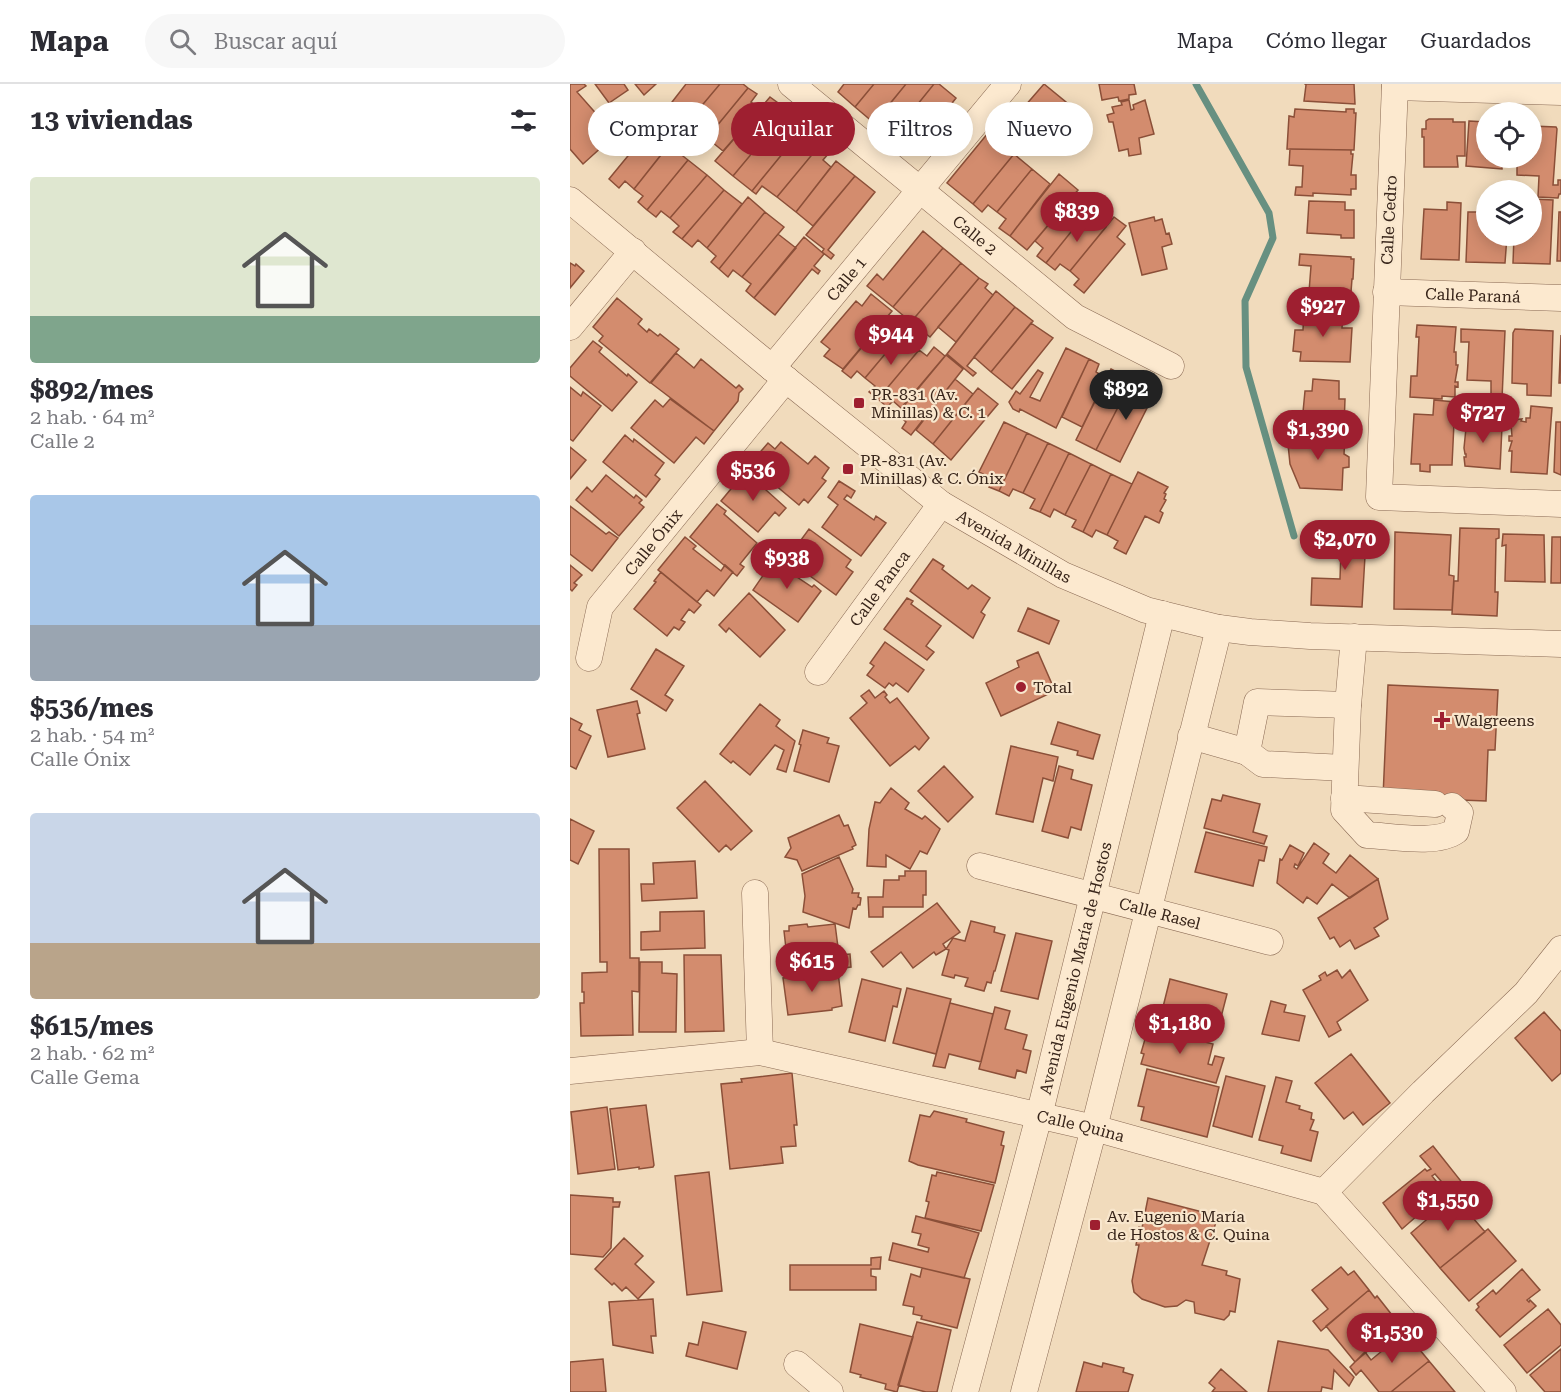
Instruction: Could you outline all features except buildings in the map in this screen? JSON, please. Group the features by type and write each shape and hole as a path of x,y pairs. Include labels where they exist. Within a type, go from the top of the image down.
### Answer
{"street":[{"name":"Calle 2","path":"791,84 1075,317 1172,366"},
{"name":"Calle 1","path":"779,374 921,190 1008,84"},
{"path":"1395,85 1561,92"},
{"name":"Calle Cedro","path":"1395,85 1379,497 1561,504"},
{"name":"Avenida Minillas","path":"570,200 779,374 941,504 1063,575 1146,610 1219,628 1250,632 1354,637 1561,644"},
{"path":"570,327 633,251"},
{"name":"Calle Paraná","path":"1386,292 1561,298"},
{"name":"Calle Ónix","path":"589,658 600,607 779,374"},
{"name":"Calle Panca","path":"818,672 941,504"},
{"name":"Avenida Eugenio María de Hostos","path":"965,1392 1039,1116 1162,614"},
{"path":"1024,1392 1094,1128 1219,628"},
{"path":"1344,798 1443,805 1460,813 1456,831 1436,839 1367,834 1344,810 1344,798 1348,705 1354,637"},
{"path":"1247,752 1257,702 1348,705"},
{"path":"1191,736 1247,752 1263,764 1346,768"},
{"name":"Calle Rasel","path":"980,866 1270,942"},
{"path":"754,892 760,1052"},
{"path":"1503,1392 1324,1192 1556,963"},
{"name":"Calle Quina","path":"570,1071 760,1052 1094,1128 1324,1192"},
{"path":"797,1364 830,1392"}],"waterway":[{"path":"1196,84 1269,213 1273,238 1245,301 1246,367 1294,536"}],"place":[{"name":"PR-831 (Av. Minillas) & C. 1","path":"859,403"},
{"name":"PR-831 (Av. Minillas) & C. Ónix","path":"848,469"},
{"name":"Total","path":"1021,687"},
{"name":"Walgreens","path":"1442,720"},
{"name":"Av. Eugenio María de Hostos & C. Quina","path":"1095,1225"}]}
